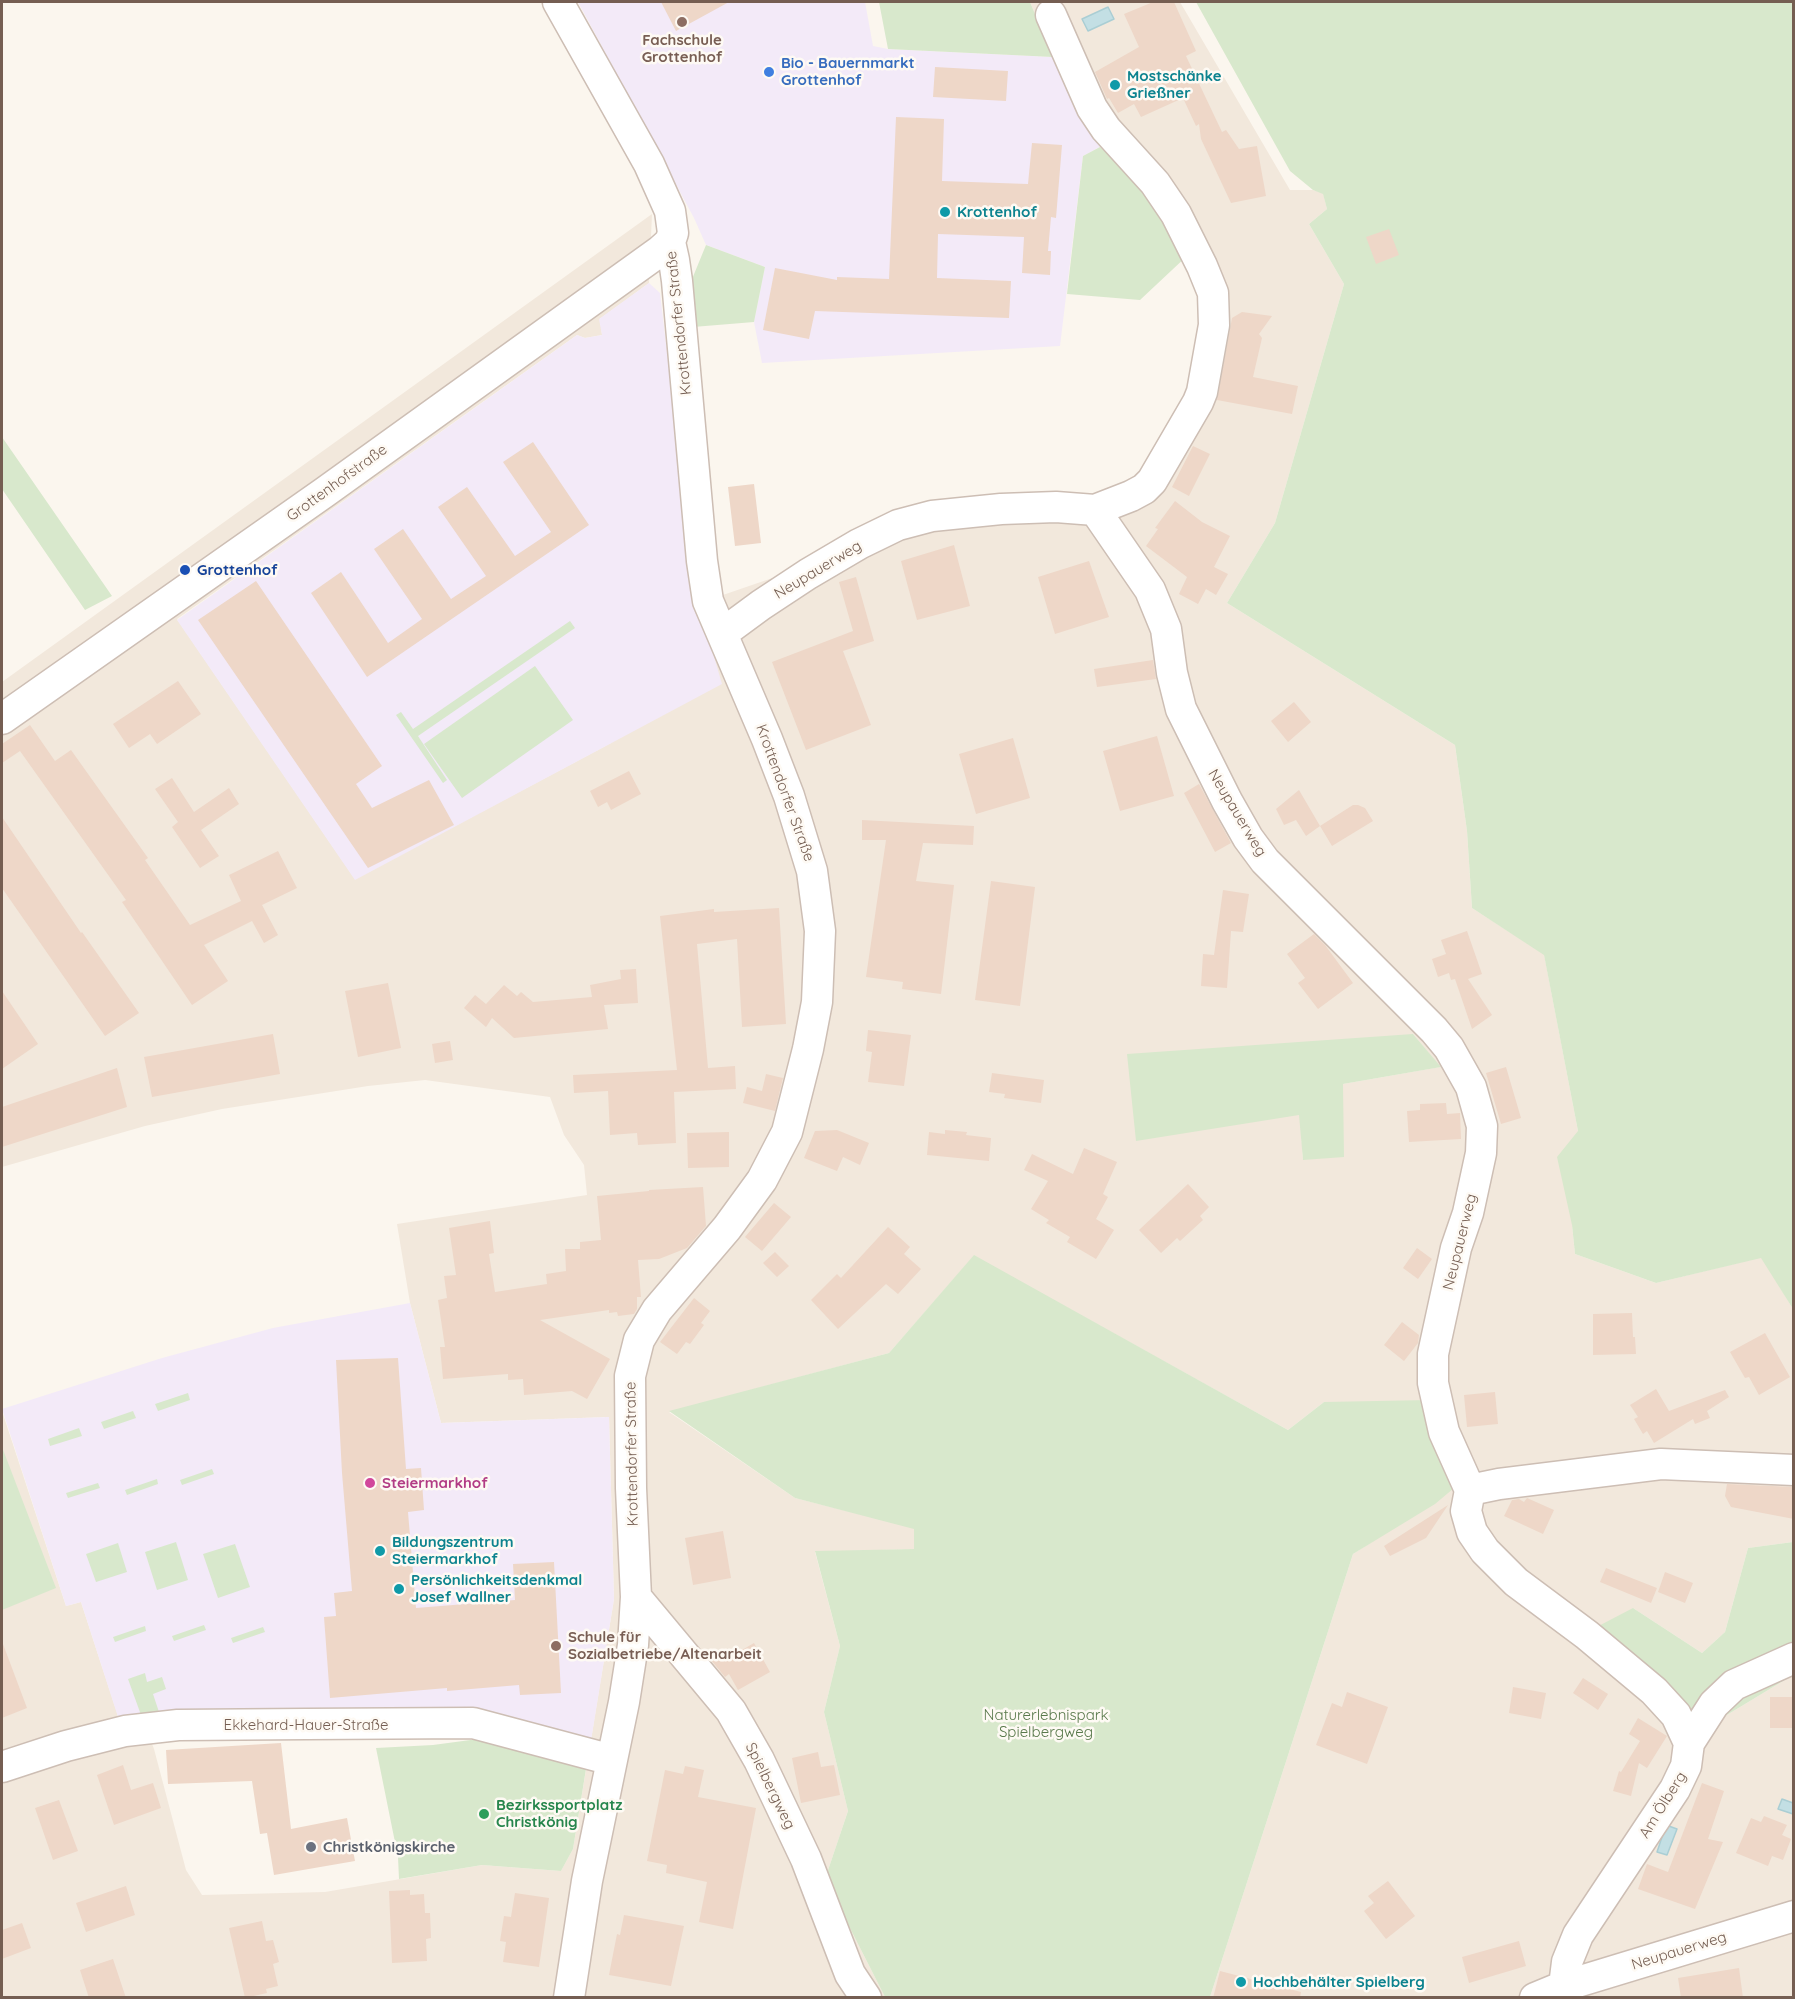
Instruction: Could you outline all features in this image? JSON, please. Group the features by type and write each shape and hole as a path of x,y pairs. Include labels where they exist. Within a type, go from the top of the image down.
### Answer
{"street":[{"name":"Krottendorfer Straße","path":"558,2 638,145 666,201 673,224 670,242 677,281 702,561 708,600 789,796 810,863 820,930 820,968 816,1002 808,1049 787,1132 762,1180 727,1228 657,1310 639,1340 630,1376 631,1488 636,1597 633,1645 624,1702 587,1881 569,1998"},
{"path":"1051,15 1092,108 1106,129 1155,183 1176,214 1214,293 1214,325 1202,392 1188,422 1152,481 1144,489 1095,510"},
{"name":"Grottenhofstraße","path":"2,719 325,492 670,242"},
{"name":"Neupauerweg","path":"723,633 808,574 859,544 898,525 932,516 1001,509 1056,507 1095,510 1150,590 1166,629 1172,674 1181,709 1248,838 1265,861 1434,1030 1449,1048 1471,1087 1482,1126 1481,1153 1468,1213 1456,1248 1433,1354 1433,1383 1444,1432 1470,1491 1466,1511 1472,1532 1485,1551 1516,1582 1587,1635 1654,1691 1676,1715 1689,1743"},
{"path":"1470,1491 1499,1484 1661,1464 1794,1470"},
{"name":"Spielbergweg","path":"636,1597 731,1711 759,1760 806,1859 850,1974 866,1998"},
{"name":"Am Ölberg","path":"1564,1986 1567,1962 1578,1935 1675,1789 1686,1766 1689,1743 1714,1704 1734,1685 1794,1658"},
{"name":"Ekkehard-Hauer-Straße","path":"2,1767 66,1746 125,1731 189,1725 473,1723 612,1760"},
{"name":"Neupauerweg","path":"1564,1986 1794,1916"},
{"path":"1535,1998 1564,1986"}],"shaded area":[{"path":"578,2 865,2 873,46 888,49 1053,57 1100,147 1083,156 1060,346 762,363 754,322 765,267 706,245 694,218"},
{"path":"1030,2 1180,2 1290,190 1313,190 1323,193 1327,209 1309,224 1344,284 1275,523 1227,603 1455,745 1467,831 1472,908 1544,954 1578,1131 1572,1225 1575,1254 1656,1283 1762,1257 1793,1309 1793,1542 1748,1548 1725,1632 1702,1653 1633,1608 1712,1724 1793,1675 1793,1997 1210,1997 1353,1554 1384,1534 1372,1402 1324,1402 1288,1430 974,1256 889,1353 669,1412 795,1498 914,1528 914,1549 815,1552 840,1646 824,1712 848,1811 825,1879 885,1997 2,1997 2,1411 66,1606 81,1602 118,1716 141,1715 154,1749 186,1870 202,1895 325,1892 482,1865 561,1871 573,1849 614,1599 609,1417 441,1423 410,1303 397,1224 587,1195 584,1165 564,1135 550,1097 425,1080 368,1086 222,1109 145,1126 2,1167 2,682 652,214 649,283 600,319 602,335 585,338 577,335 177,619 355,879 611,743 695,591 720,596 784,574 867,526 1078,499 1106,494 1134,482 1195,387 1204,294 1136,179 1100,147 1053,57","holes":["1413,1034 1440,1067 1343,1084","1343,1084 1303,1160 1300,1115"]},
{"path":"649,283 660,293 695,591 722,684 355,880 177,620 577,335 585,338 602,335 599,319"},
{"path":"410,1303 441,1423 609,1417 614,1599 590,1747 473,1723 141,1715 118,1717 81,1602 66,1606 2,1409 162,1358 273,1328"}],"green space":[{"path":"879,2 1030,2 1053,57 888,49"},
{"path":"1196,2 1793,2 1793,1309 1761,1258 1656,1283 1575,1254 1572,1225 1557,1157 1578,1131 1544,955 1472,908 1467,831 1455,745 1227,603 1275,523 1344,284 1309,224 1327,209 1323,194 1313,190 1290,171"},
{"path":"1100,147 1136,179 1188,255 1140,300 1067,294 1083,156"},
{"path":"706,245 765,267 754,322 693,327 690,284"},
{"path":"2,437 112,596 85,610 2,489"},
{"path":"570,621 575,628 418,736 447,780 443,783 396,715 401,712 413,729"},
{"path":"535,666 573,720 462,798 424,744"},
{"path":"1413,1034 1441,1067 1343,1084 1344,1157 1303,1160 1299,1115 1136,1141 1127,1054"},
{"name":"Naturerlebnispark Spielbergweg","path":"974,1255 1288,1430 1324,1402 1429,1400 1460,1483 1435,1504 1353,1554 1210,1997 885,1997 825,1879 848,1811 824,1712 840,1646 815,1551 914,1549 914,1529 795,1498 669,1411 889,1353"},
{"path":"188,1393 190,1400 158,1411 155,1404"},
{"path":"133,1411 136,1418 104,1429 101,1422"},
{"path":"79,1428 82,1436 50,1446 48,1439"},
{"path":"2,1447 56,1588 2,1610"},
{"path":"212,1469 214,1474 182,1485 180,1480"},
{"path":"157,1479 158,1484 127,1495 125,1490"},
{"path":"98,1483 100,1488 68,1498 66,1493"},
{"path":"176,1542 188,1580 157,1590 145,1552"},
{"path":"1793,1542 1793,1675 1712,1724 1689,1729 1587,1632 1633,1608 1702,1653 1725,1632 1748,1548"},
{"path":"118,1543 127,1572 96,1582 86,1554"},
{"path":"235,1544 250,1587 218,1598 203,1554"},
{"path":"204,1625 206,1630 174,1641 172,1636"},
{"path":"145,1626 146,1631 115,1642 113,1637"},
{"path":"263,1627 265,1632 233,1643 231,1638"},
{"path":"145,1673 147,1682 162,1677 166,1689 153,1694 159,1712 141,1715 128,1679"},
{"name":"Bezirkssportplatz Christkönig","path":"478,1739 586,1769 573,1849 561,1871 482,1865 399,1879 398,1857 376,1748 433,1745"}],"water":[{"path":"1108,7 1114,19 1088,31 1082,19"},
{"path":"1782,1799 1793,1803 1793,1814 1778,1809"},
{"path":"1666,1825 1677,1829 1667,1855 1657,1852"}],"building":[{"name":"Fachschule Grottenhof","path":"661,2 729,2 676,31"},
{"path":"1153,2 1174,2 1196,51 1186,56 1222,132 1226,130 1239,149 1257,146 1266,196 1231,203 1201,139 1199,124 1196,126 1183,98 1141,117 1134,104 1118,113 1109,98 1107,99 1095,72 1139,47 1124,14"},
{"path":"935,67 1008,71 1006,101 933,97"},
{"name":"Krottenhof","path":"896,117 944,119 942,181 1028,184 1032,143 1062,145 1056,218 1051,217 1048,251 1051,251 1050,275 1022,273 1024,237 938,234 937,278 1011,281 1009,318 815,311 809,339 763,330 775,268 837,280 837,277 889,279"},
{"path":"1389,229 1399,255 1376,264 1366,237"},
{"path":"1242,312 1272,316 1259,334 1262,338 1253,377 1298,386 1292,414 1217,400 1232,318"},
{"path":"533,442 589,525 367,677 311,593 341,572 388,643 422,619 374,549 403,529 451,599 486,576 438,507 467,487 515,556 551,532 503,462"},
{"path":"1193,446 1210,454 1189,496 1172,487"},
{"path":"754,484 761,543 735,546 728,487"},
{"path":"1175,501 1202,522 1230,536 1214,567 1228,574 1216,595 1206,589 1198,604 1179,594 1187,577 1146,546 1158,529 1155,528"},
{"path":"954,545 970,606 917,620 901,561"},
{"path":"1089,561 1109,617 1055,634 1038,577"},
{"path":"856,577 874,641 843,651 871,725 806,750 772,662 853,631 839,582"},
{"path":"256,581 382,766 356,784 372,808 429,780 454,825 368,868 198,620"},
{"path":"1153,660 1156,679 1097,687 1094,669"},
{"path":"178,681 201,714 157,744 150,734 129,748 113,724"},
{"path":"1294,702 1311,722 1288,742 1271,721"},
{"path":"30,725 55,761 71,750 148,858 145,860 190,925 241,901 229,875 278,851 297,888 262,905 278,935 264,943 252,921 204,945 228,981 192,1005 122,902 126,900 20,751 2,763 2,744"},
{"path":"1157,736 1174,796 1120,811 1103,751"},
{"path":"1013,738 1030,798 976,814 959,754"},
{"path":"629,771 641,794 611,810 607,802 598,807 590,791"},
{"path":"172,778 194,812 229,788 239,804 201,830 219,856 200,868 172,827 178,822 155,789"},
{"path":"1199,784 1231,843 1215,852 1184,793"},
{"path":"1299,790 1320,826 1306,836 1296,820 1284,825 1276,809"},
{"path":"1353,805 1365,808 1373,821 1332,846 1320,826"},
{"path":"2,817 139,1013 105,1036 2,888"},
{"path":"862,820 974,826 973,845 923,843 916,881 954,885 941,994 902,989 903,982 866,977 886,840 862,840"},
{"path":"991,881 1035,887 1020,1006 975,1000"},
{"path":"1223,890 1249,894 1243,932 1231,931 1227,988 1201,986 1203,954 1214,955"},
{"path":"779,908 786,1024 742,1027 737,939 697,944 708,1068 735,1066 736,1089 674,1092 676,1143 638,1145 637,1133 610,1135 608,1091 574,1093 573,1075 677,1070 660,916 714,909 714,912"},
{"path":"1467,931 1482,974 1468,979 1492,1015 1472,1029 1455,979 1451,980 1449,973 1438,977 1432,959 1446,954 1441,940"},
{"path":"1314,934 1353,983 1318,1009 1298,983 1305,978 1287,954"},
{"path":"636,969 638,1003 604,1005 608,1029 514,1038 492,1018 486,1027 464,1008 475,995 486,1004 504,985 517,996 521,992 533,1002 592,997 590,985 621,979 620,970"},
{"path":"388,983 401,1048 358,1057 345,991"},
{"path":"2,991 38,1044 2,1069"},
{"path":"868,1030 911,1035 904,1086 868,1082 872,1052 866,1051"},
{"path":"273,1034 280,1074 152,1097 144,1057"},
{"path":"450,1041 453,1060 435,1063 432,1044"},
{"path":"1506,1067 1521,1118 1501,1124 1486,1073"},
{"path":"117,1068 127,1107 2,1147 2,1107"},
{"path":"992,1073 1044,1080 1041,1103 1004,1098 1005,1094 989,1092"},
{"path":"766,1074 783,1078 775,1111 743,1103 747,1087 762,1091"},
{"path":"1446,1103 1447,1114 1460,1113 1461,1139 1409,1142 1407,1111 1420,1110 1420,1104"},
{"path":"837,1130 869,1143 860,1165 843,1157 837,1171 804,1158 815,1131"},
{"path":"945,1130 991,1138 989,1161 927,1155 929,1132 945,1134"},
{"path":"729,1132 729,1167 688,1168 687,1133"},
{"path":"1084,1148 1117,1162 1103,1194 1108,1197 1096,1219 1114,1230 1096,1259 1067,1242 1070,1237 1046,1223 1049,1220 1031,1209 1048,1181 1024,1170 1032,1154 1073,1174"},
{"path":"1188,1184 1209,1207 1200,1216 1203,1220 1180,1241 1177,1238 1161,1253 1139,1230"},
{"path":"703,1187 706,1226 687,1248 659,1259 638,1260 641,1297 637,1297 637,1309 634,1314 618,1316 617,1312 609,1313 609,1310 540,1320 610,1359 587,1399 572,1391 524,1395 523,1379 508,1380 508,1374 443,1379 440,1347 445,1347 438,1300 447,1298 444,1276 456,1275 449,1228 490,1221 494,1253 489,1254 495,1292 547,1284 546,1274 566,1271 565,1249 580,1249 580,1242 601,1240 597,1196"},
{"path":"774,1203 791,1217 762,1251 745,1237"},
{"path":"888,1227 910,1247 904,1254 921,1269 898,1294 886,1284 838,1329 811,1300 837,1274 841,1278"},
{"path":"1417,1248 1432,1259 1418,1279 1403,1268"},
{"path":"775,1252 789,1266 777,1277 763,1263"},
{"path":"694,1298 710,1311 701,1323 704,1325 690,1344 686,1342 677,1354 660,1342"},
{"path":"1632,1313 1636,1354 1593,1355 1593,1314"},
{"path":"1402,1322 1419,1335 1418,1343 1404,1361 1384,1345"},
{"path":"1765,1333 1790,1377 1759,1395 1749,1377 1745,1378 1730,1352"},
{"name":"Bildungszentrum Steiermarkhof","path":"398,1358 406,1469 421,1468 424,1510 408,1512 416,1608 515,1600 513,1564 554,1562 561,1693 520,1695 519,1685 447,1691 447,1688 330,1698 324,1617 336,1616 334,1593 352,1591 342,1473 336,1360"},
{"path":"1656,1389 1669,1411 1725,1390 1729,1397 1707,1411 1710,1418 1695,1424 1693,1419 1654,1443 1647,1431 1643,1434 1634,1419 1638,1417 1630,1405"},
{"path":"1495,1392 1498,1424 1467,1427 1464,1395"},
{"path":"1727,1484 1794,1487 1794,1519 1731,1507 1725,1496"},
{"path":"1527,1498 1554,1510 1543,1534 1504,1516 1512,1500 1519,1499 1524,1502"},
{"path":"1448,1505 1426,1538 1390,1556 1384,1546"},
{"path":"723,1531 731,1578 693,1585 685,1538"},
{"path":"1606,1568 1657,1588 1651,1603 1600,1582"},
{"path":"1665,1572 1693,1583 1685,1603 1658,1592"},
{"path":"754,1643 770,1672 738,1690 729,1674 725,1677 711,1660 719,1655 723,1661"},
{"path":"2,1644 27,1708 2,1718"},
{"path":"1583,1678 1608,1694 1598,1710 1573,1693"},
{"path":"1513,1687 1546,1693 1541,1719 1509,1713"},
{"path":"1347,1692 1388,1707 1367,1764 1316,1745 1332,1703 1342,1707"},
{"path":"1770,1697 1794,1697 1794,1728 1770,1728"},
{"path":"1638,1718 1667,1736 1647,1768 1639,1763 1631,1796 1613,1791 1619,1771 1621,1772 1640,1741 1629,1734"},
{"path":"281,1743 291,1829 347,1818 355,1861 274,1875 267,1833 260,1834 252,1781 168,1784 166,1750"},
{"path":"818,1752 821,1767 834,1765 840,1795 801,1803 792,1758"},
{"path":"123,1765 131,1790 153,1783 161,1808 114,1825 97,1775"},
{"path":"685,1766 704,1770 698,1797 756,1808 733,1929 699,1922 707,1882 666,1873 667,1865 647,1861 665,1770 683,1774"},
{"path":"1702,1783 1724,1791 1708,1839 1723,1842 1695,1909 1638,1889 1647,1864 1668,1872"},
{"path":"59,1800 78,1851 53,1860 35,1808"},
{"path":"1764,1816 1787,1825 1782,1835 1791,1839 1783,1860 1772,1856 1768,1866 1736,1853 1751,1818 1761,1822"},
{"path":"1388,1881 1415,1916 1386,1939 1364,1911 1374,1903 1368,1896"},
{"path":"126,1886 135,1915 86,1932 76,1903"},
{"path":"410,1890 410,1895 424,1894 425,1913 430,1913 431,1938 426,1939 427,1961 392,1963 389,1891"},
{"path":"515,1893 549,1898 539,1967 503,1962 506,1942 500,1941 504,1916 511,1917"},
{"path":"624,1915 684,1926 671,1986 609,1975 617,1934 620,1935"},
{"path":"262,1921 266,1941 273,1940 279,1962 273,1964 278,1986 266,1989 267,1993 245,1998 229,1928"},
{"path":"22,1923 31,1948 2,1959 2,1930"},
{"path":"1519,1941 1526,1966 1469,1983 1462,1957"},
{"path":"113,1959 126,1998 89,1998 80,1970"},
{"path":"1739,1968 1743,1998 1681,1998 1678,1978"},
{"name":"Hochbehälter Spielberg","path":"1220,1971 1301,1992 1300,1998 1213,1998"}],"place":[{"name":"Fachschule Grottenhof","path":"682,22"},
{"name":"Bio - Bauernmarkt Grottenhof","path":"769,72"},
{"name":"Mostschänke Grießner","path":"1115,85"},
{"name":"Krottenhof","path":"945,212"},
{"name":"Grottenhof","path":"185,570"},
{"name":"Steiermarkhof","path":"370,1483"},
{"name":"Bildungszentrum Steiermarkhof","path":"380,1551"},
{"name":"Persönlichkeitsdenkmal Josef Wallner","path":"399,1589"},
{"name":"Schule für Sozialbetriebe/Altenarbeit","path":"556,1646"},
{"name":"Bezirkssportplatz Christkönig","path":"484,1814"},
{"name":"Christkönigskirche","path":"311,1847"},
{"name":"Hochbehälter Spielberg","path":"1241,1982"}]}
